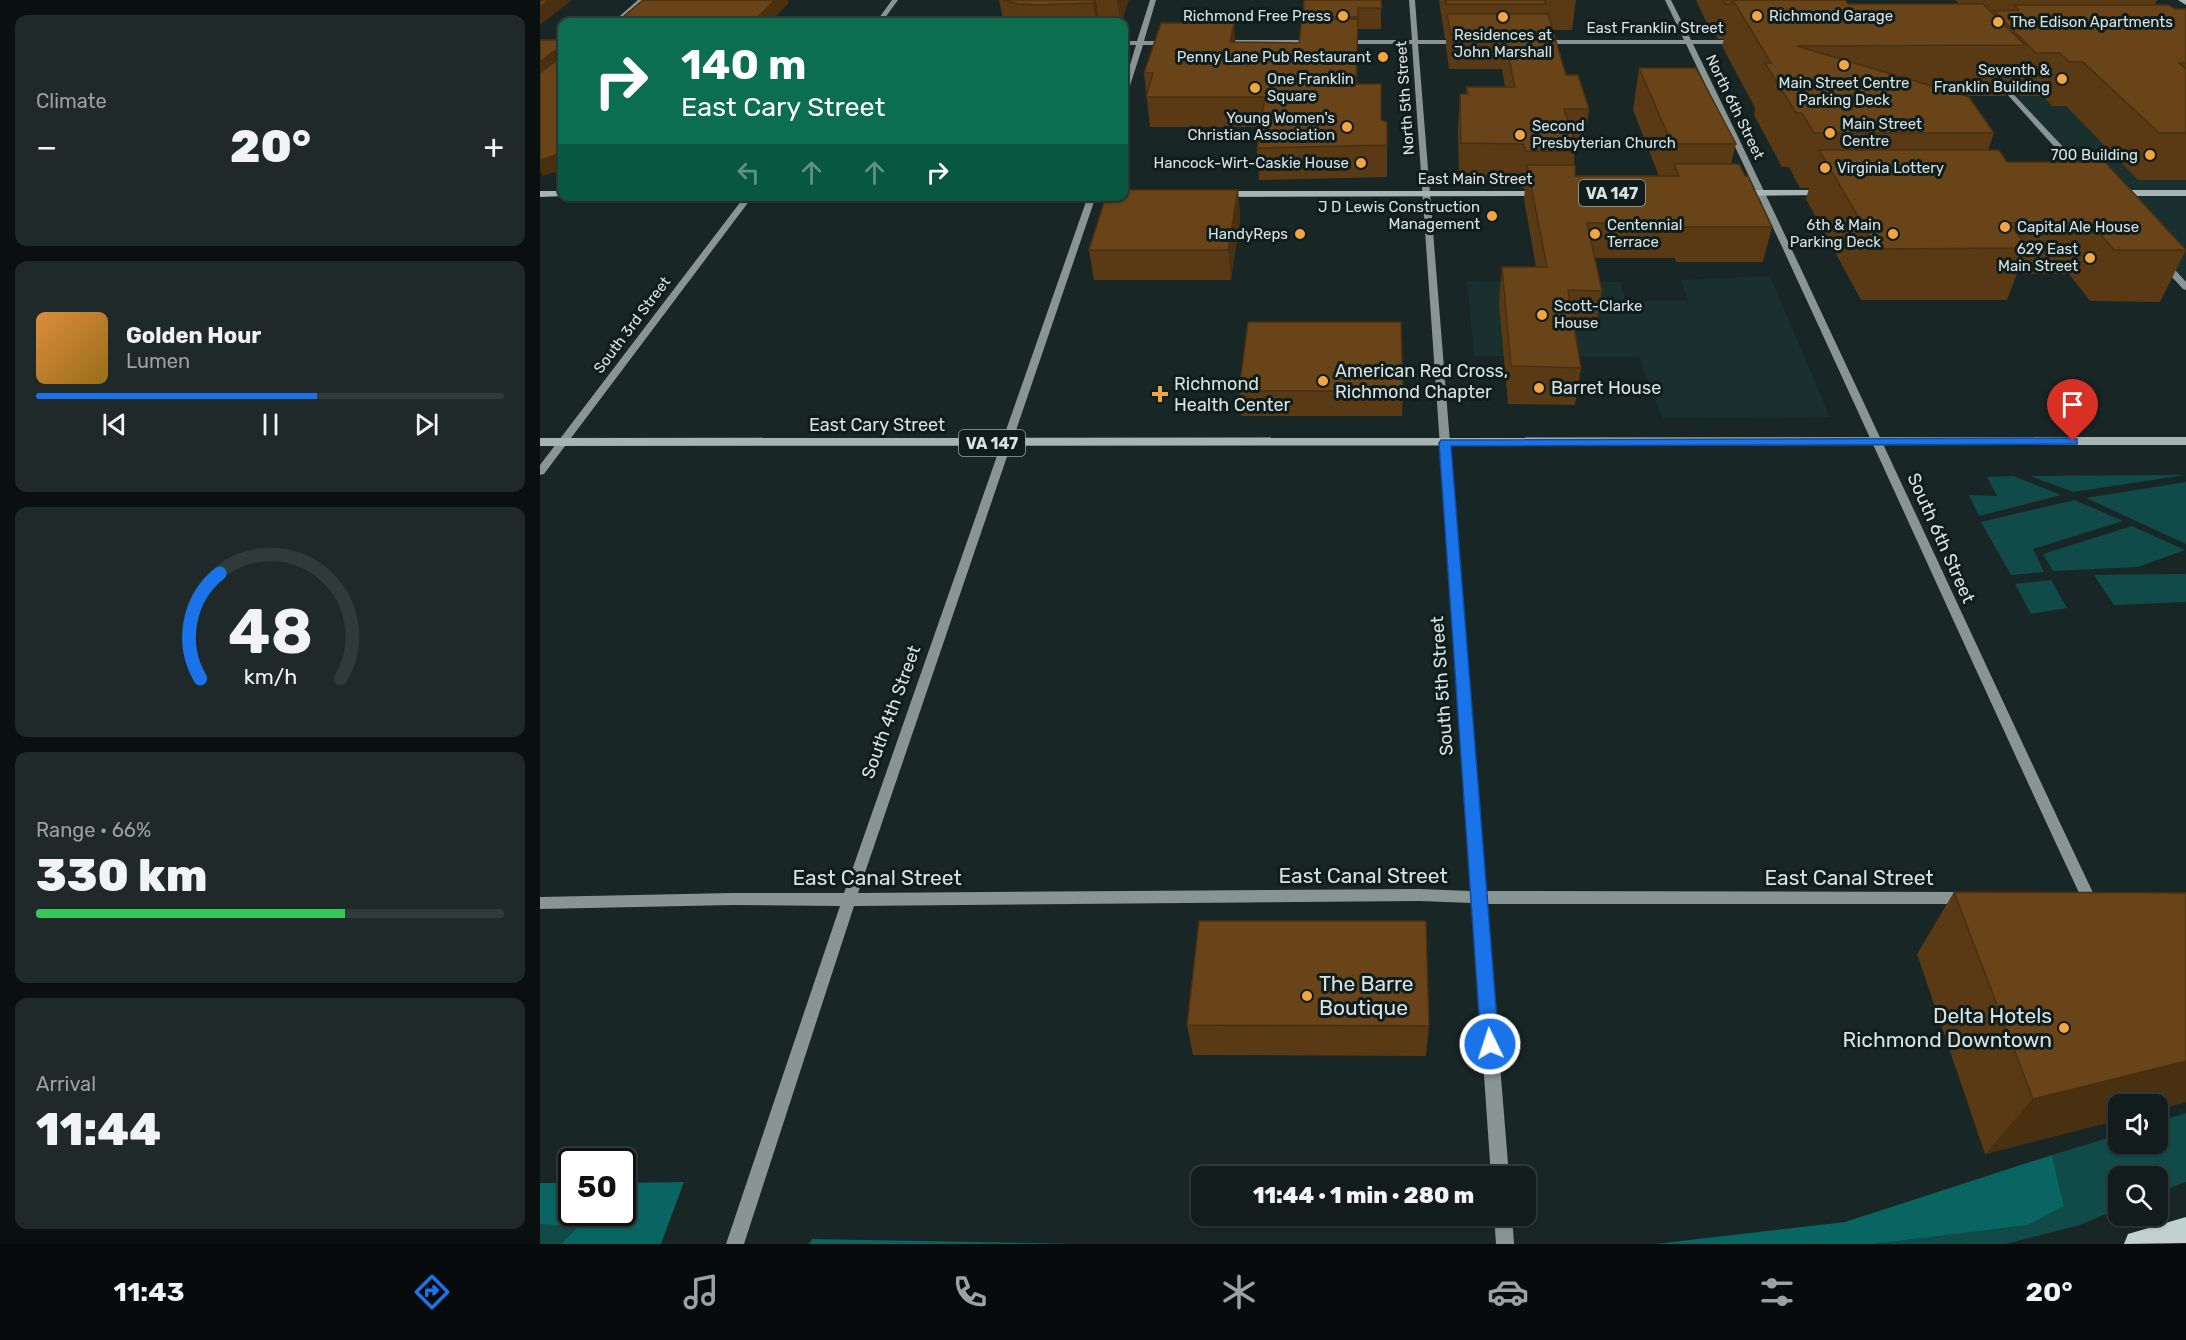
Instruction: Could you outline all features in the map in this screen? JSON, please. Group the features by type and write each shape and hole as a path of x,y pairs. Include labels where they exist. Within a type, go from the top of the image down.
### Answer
{"highway":[{"path":"2138,1244 2186,1230"}],"main road":[{"path":"2182,0 2186,3"},
{"path":"1723,193 1840,193"},
{"path":"2100,193 2186,193"},
{"path":"540,194 558,194"},
{"name":"East Main Street","path":"1212,194 1558,194"},
{"name":"East Cary Street","path":"540,442 2186,441"}],"street":[{"path":"621,18 642,0"},
{"path":"882,18 895,0"},
{"path":"1128,81 1153,0"},
{"name":"North 5th Street","path":"1412,0 1426,194"},
{"name":"North 6th Street","path":"1668,0 1762,193"},
{"path":"1128,42 1174,43"},
{"path":"1208,42 1321,42"},
{"path":"1333,42 1474,42"},
{"name":"East Franklin Street","path":"1534,42 1743,42"},
{"path":"1994,77 2090,181"},
{"name":"South 6th Street","path":"1762,193 2088,897"},
{"name":"South 5th Street","path":"1426,194 1499,1166"},
{"name":"South 3rd Street","path":"540,472 744,201"},
{"name":"South 4th Street","path":"737,1237 849,900 1008,443 1053,303 1090,201"},
{"path":"2156,254 2186,287"},
{"name":"East Canal Street","path":"540,903 732,899 1419,895 1526,900 1981,898"},
{"path":"1504,1226 1505,1244"}],"shaded area":[{"path":"2186,42 2186,283 1964,43"},
{"path":"1770,276 1830,417 1662,418 1639,357 1474,356 1467,281 1621,282 1625,301 1688,301 1681,280"},
{"path":"2185,475 2073,492 2031,476"},
{"path":"2013,476 2061,495 1979,516 1969,495 1997,496 1987,477"},
{"path":"2186,482 2186,544 2086,498"},
{"path":"2074,500 2123,521 2033,549 2044,572 2011,575 1981,522"},
{"path":"2132,526 2185,550 2138,567 2053,571 2043,554"},
{"path":"2186,574 2186,602 2114,605 2094,575"},
{"path":"2051,580 2067,608 2031,614 2015,584"},
{"path":"2186,1113 2186,1182 2168,1189 2168,1166 2108,1166 2108,1213 2080,1225 2006,1244 1874,1244 2028,1225 2064,1206 2052,1155 2108,1138 2108,1154 2168,1154 2168,1119"},
{"path":"2052,1155 2064,1206 2028,1225 1874,1244 1655,1244 1845,1222"},
{"path":"684,1182 661,1244 561,1244 578,1227 565,1226 636,1226 636,1183"},
{"path":"540,1183 558,1183 558,1225 540,1224"},
{"path":"540,1224 579,1227 561,1244 540,1244"},
{"path":"812,1239 1078,1244 809,1244"}],"building":[{"path":"540,0 549,0 540,7"},
{"path":"643,0 775,0 757,18 622,18"},
{"path":"1003,0 1095,0 1093,3 1038,5 1018,4"},
{"path":"1304,0 1381,0 1382,8 1358,8 1358,17 1303,17"},
{"path":"1446,0 1545,0 1546,4 1446,4"},
{"path":"1723,0 1731,0 1731,4 1725,4"},
{"path":"1733,0 1845,0 1848,4 1983,4 2025,45 1797,46 1969,97 1994,133 1814,133 1802,113 1796,113 1765,63 1771,63"},
{"path":"2014,5 2169,5 2175,9 2186,9 2186,63 2179,63 2186,69 2186,133 2159,133 2083,62 2069,62 2060,53 2036,53 1994,11 2019,10"},
{"path":"1447,14 1548,14 1566,75 1578,75 1589,109 1564,109 1575,142 1575,151 1525,151 1524,144 1461,143 1460,94 1468,94 1466,87 1515,87 1504,35 1451,35"},
{"path":"1302,19 1358,19 1356,84 1381,84 1381,120 1387,122 1387,145 1257,148 1265,97 1146,97 1153,73 1144,73 1161,23 1234,23 1230,42 1299,43"},
{"path":"540,40 558,40 558,154 540,160 540,73 557,60 557,51 540,62"},
{"path":"1639,68 1696,68 1736,144 1672,144"},
{"path":"1819,150 1999,150 2007,162 2105,162 2186,250 2114,250 2091,223 2009,223 2028,248 1877,249"},
{"path":"1674,164 1739,164 1745,176 1748,176 1772,227 1683,227 1682,223 1587,223 1602,291 1568,290 1581,368 1511,366 1502,267 1547,267 1527,165 1575,165 1575,176 1679,176"},
{"path":"1128,190 1238,190 1228,250 1089,250 1104,201 1128,201"},
{"name":"American Red Cross, Richmond Chapter","path":"1248,322 1401,322 1403,391 1239,391"},
{"path":"1954,892 2186,893 2186,1061 2033,1099"},
{"path":"1199,921 1426,921 1429,1026 1187,1025"}],"place":[{"name":"Richmond Free Press","path":"1343,16"},
{"name":"Richmond Garage","path":"1757,16"},
{"name":"Residences at John Marshall","path":"1503,17"},
{"name":"The Edison Apartments","path":"1998,22"},
{"name":"Penny Lane Pub Restaurant","path":"1383,57"},
{"name":"Main Street Centre Parking Deck","path":"1844,65"},
{"name":"Seventh & Franklin Building","path":"2062,79"},
{"name":"One Franklin Square","path":"1255,88"},
{"name":"Young Women's Christian Association","path":"1347,127"},
{"name":"Main Street Centre","path":"1830,133"},
{"name":"Second Presbyterian Church","path":"1520,135"},
{"name":"700 Building","path":"2150,155"},
{"name":"Hancock-Wirt-Caskie House","path":"1361,163"},
{"name":"Virginia Lottery","path":"1825,168"},
{"name":"J D Lewis Construction Management","path":"1492,216"},
{"name":"Capital Ale House","path":"2005,227"},
{"name":"HandyReps","path":"1300,234"},
{"name":"Centennial Terrace","path":"1595,234"},
{"name":"6th & Main Parking Deck","path":"1893,234"},
{"name":"629 East Main Street","path":"2090,258"},
{"name":"Scott-Clarke House","path":"1542,315"},
{"name":"American Red Cross, Richmond Chapter","path":"1323,381"},
{"name":"Barret House","path":"1539,388"},
{"name":"Richmond Health Center","path":"1160,394"},
{"name":"The Barre Boutique","path":"1307,996"},
{"name":"Delta Hotels Richmond Downtown","path":"2064,1028"}],"route":[{"path":"1490,1044 1445,443 2073,441"}]}
